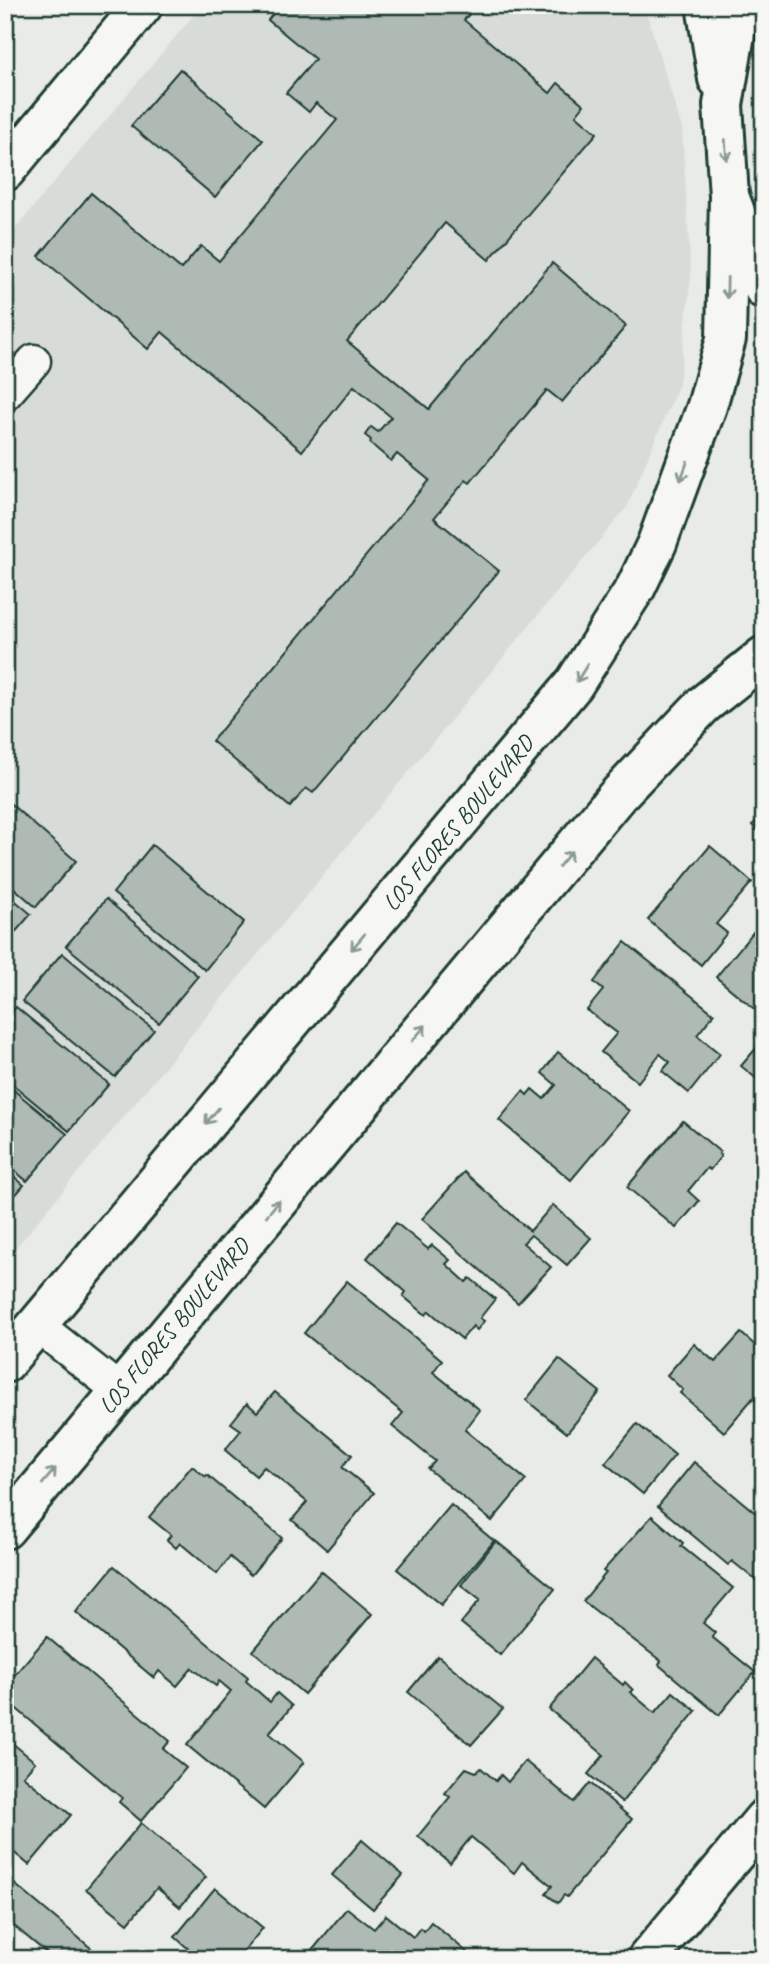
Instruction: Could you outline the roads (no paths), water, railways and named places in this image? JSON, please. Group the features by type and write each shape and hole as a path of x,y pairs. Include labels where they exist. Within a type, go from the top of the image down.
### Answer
{"street":[{"path":"5,171 143,5"},
{"path":"706,5 723,105 729,196 764,289"},
{"path":"723,105 740,5"},
{"name":"LOS FLORES BOULEVARD","path":"5,1363 574,684 636,587 657,543 703,419 726,339 729,196"},
{"name":"LOS FLORES BOULEVARD","path":"5,1529 617,796 703,705 764,656"},
{"path":"646,1959 764,1819"}],"lane":[{"path":"5,394 34,361"},
{"path":"37,1325 120,1391"}]}
